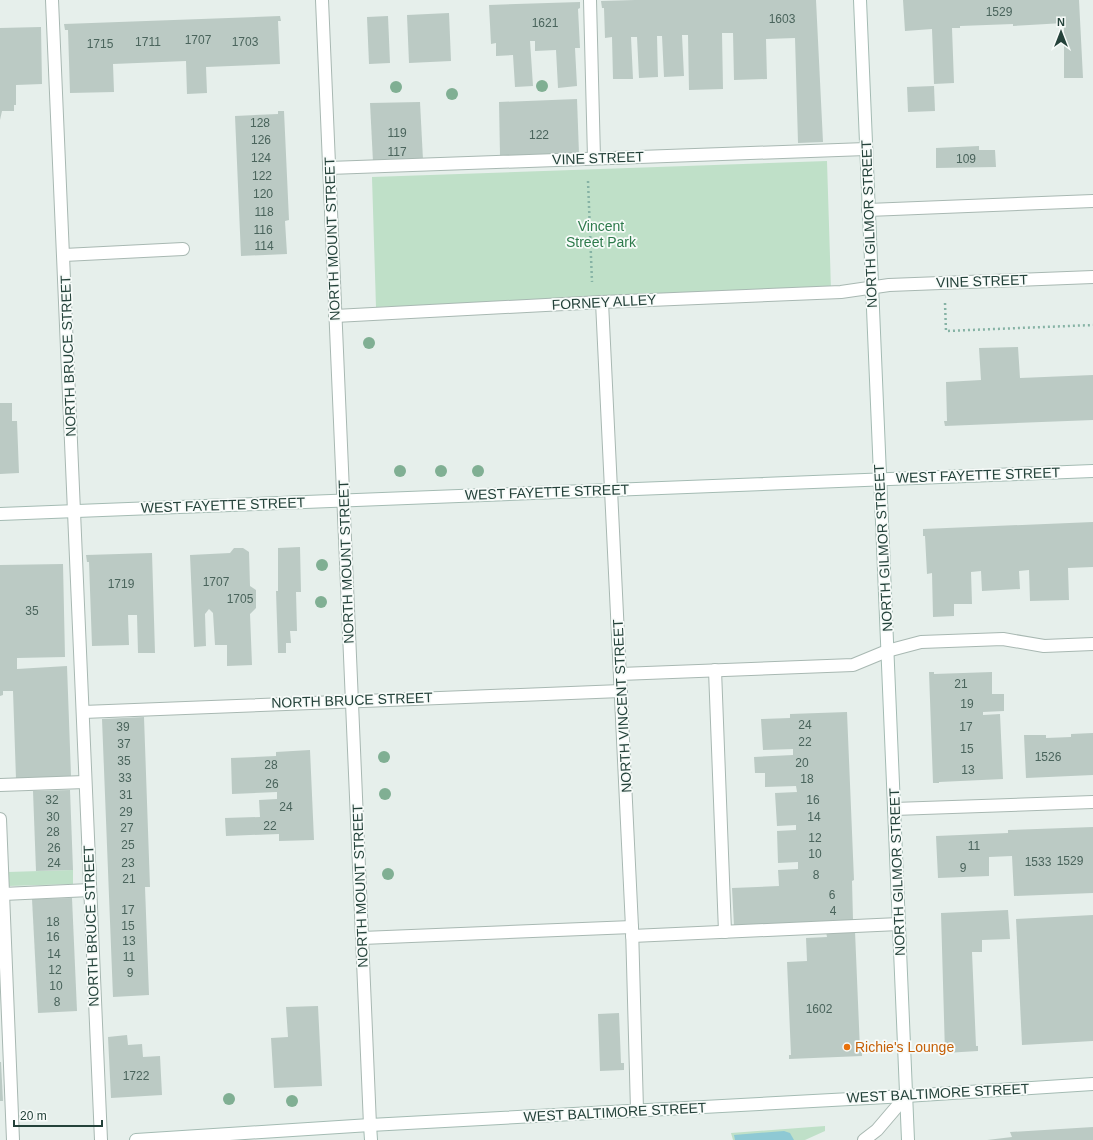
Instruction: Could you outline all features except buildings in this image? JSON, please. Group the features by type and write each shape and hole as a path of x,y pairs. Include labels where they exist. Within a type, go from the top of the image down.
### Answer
{"street":[{"name":"NORTH BRUCE STREET","path":"52,0 64,255 73,511 83,712 100,1140"},
{"name":"NORTH MOUNT STREET","path":"322,0 371,1140"},
{"path":"590,0 590,159"},
{"name":"NORTH GILMOR STREET","path":"860,0 908,1140"},
{"name":"VINE STREET","path":"329,168 866,148"},
{"path":"868,210 1093,201"},
{"path":"64,255 183,249"},
{"name":"VINE STREET","path":"872,288 902,284 1093,277"},
{"name":"FORNEY ALLEY","path":"335,316 597,302 841,292 872,288"},
{"name":"NORTH VINCENT STREET","path":"597,302 612,490 632,932 637,1110"},
{"name":"WEST FAYETTE STREET","path":"0,514 1093,471"},
{"path":"620,674 853,664 887,651 921,642 1003,639 1044,646 1093,644"},
{"path":"715,670 725,932"},
{"name":"NORTH BRUCE STREET","path":"83,712 621,691"},
{"path":"0,785 86,782"},
{"path":"894,809 1093,802"},
{"path":"0,819 13,1140"},
{"path":"3,894 90,890"},
{"path":"362,938 632,932 725,932 899,924"},
{"name":"WEST BALTIMORE STREET","path":"136,1140 370,1125 906,1096 1093,1084"},
{"path":"864,1140 877,1130 906,1096"}],"path":[{"path":"590,159 597,302"},
{"path":"945,302 946,331 1093,325"}],"green space":[{"name":"Vincent Street Park","path":"827,161 831,290 376,307 372,177"},
{"path":"73,870 73,884 9,886 8,872"},
{"path":"825,1126 825,1131 805,1140 733,1140 731,1133"}],"water":[{"path":"784,1131 790,1133 794,1140 735,1140 734,1135"}],"place":[{"name":"Richie's Lounge","path":"847,1047"}]}
